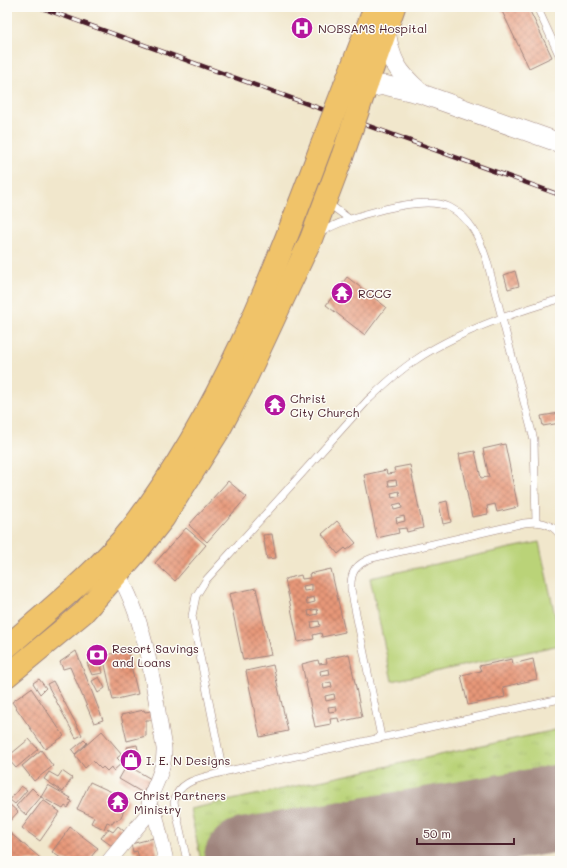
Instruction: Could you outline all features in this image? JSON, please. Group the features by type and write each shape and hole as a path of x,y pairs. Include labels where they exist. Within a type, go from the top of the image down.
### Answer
{"main road":[{"path":"7,676 83,613 118,574 163,519 218,432 265,339 311,239 328,196 342,157 358,89 374,7"},
{"path":"7,647 99,565 131,528 186,449 218,389 270,282 321,147 358,89 386,30 394,7"}],"street":[{"path":"386,30 395,65 407,81 422,94"},
{"path":"358,89 384,85 422,94 560,143"},
{"path":"118,574 128,590 137,618 150,669 164,748 165,760 163,770 149,800 156,818 166,861"},
{"path":"109,861 152,809"}],"lane":[{"path":"537,7 560,57"},
{"path":"328,196 333,207 348,218"},
{"path":"311,239 348,218 386,209 430,203 448,206 460,214 479,237 503,319 534,440 536,522"},
{"path":"223,772 192,616 193,604 206,580 362,406 392,378 432,350 503,319 560,299"},
{"path":"381,737 351,589 351,579 361,563 372,558 536,522 549,525 560,535"},
{"path":"187,861 174,802 175,794 186,782 223,772 560,699"}],"green space":[{"path":"539,542 560,638 560,645 392,681 370,578"},
{"path":"560,729 560,786 226,841 229,861 201,861 190,809"}],"building":[{"path":"500,7 528,7 552,57 529,68"},
{"path":"515,271 519,286 508,289 504,275"},
{"path":"347,277 386,307 365,335 326,305"},
{"path":"560,413 560,423 543,426 541,416"},
{"path":"505,444 518,507 497,512 495,504 487,506 488,514 472,517 459,454 475,451 481,478 489,477 483,449"},
{"path":"410,465 423,528 407,532 406,528 398,529 399,533 377,538 364,475 386,470 387,474 395,473 394,468","holes":["396,480 397,485 389,486 388,481","399,491 400,496 392,498 391,493","401,503 402,508 394,510 393,505","404,516 405,521 397,523 396,518"]},
{"path":"228,481 247,497 207,542 189,525"},
{"path":"447,501 451,522 443,524 439,503"},
{"path":"337,521 356,543 347,550 345,548 338,554 322,534"},
{"path":"186,528 206,545 175,581 155,563"},
{"path":"272,534 276,558 267,559 263,535"},
{"path":"331,569 345,632 322,637 321,633 313,635 314,639 298,642 285,579 301,575 302,579 310,578 309,574","holes":["312,584 312,590 304,591 303,586","314,597 315,602 307,604 306,599","317,609 318,614 309,616 308,611","319,621 320,626 312,628 311,622"]},
{"path":"256,588 271,655 243,660 229,594"},
{"path":"127,650 138,694 113,700 103,656"},
{"path":"76,651 103,720 94,723 70,667 63,669 60,662"},
{"path":"349,654 362,717 339,722 338,718 330,719 331,724 315,727 302,664 318,660 319,664 327,663 326,659","holes":["329,669 330,675 321,676 320,671","331,682 332,687 324,689 323,684","334,694 335,699 326,701 325,696","336,706 337,711 329,712 328,707"]},
{"path":"512,659 513,664 533,659 537,679 503,687 505,697 468,705 461,675 481,671 479,666"},
{"path":"99,660 103,673 92,675 87,663"},
{"path":"273,665 288,731 260,737 246,671"},
{"path":"99,677 105,688 98,693 92,681"},
{"path":"39,679 46,688 40,694 33,683"},
{"path":"53,681 82,735 76,738 47,684"},
{"path":"31,688 64,736 45,749 12,702"},
{"path":"144,710 145,712 151,711 152,720 146,720 146,736 127,741 121,715"},
{"path":"102,731 122,754 117,758 122,763 113,771 111,767 107,771 103,767 101,769 93,761 85,768 75,755"},
{"path":"29,739 38,749 16,768 7,758 7,754 9,752 11,754"},
{"path":"84,740 87,743 75,754 72,750"},
{"path":"137,745 141,764 131,766 127,747"},
{"path":"41,750 53,766 34,781 22,766"},
{"path":"127,765 151,779 143,793 119,779"},
{"path":"62,771 72,778 63,792 44,779 49,772 58,777"},
{"path":"90,782 129,800 120,819 117,821 114,820 112,824 107,822 104,829 91,823 94,817 77,809"},
{"path":"48,785 71,798 69,800 72,801 68,808 65,806 63,809 41,797"},
{"path":"21,786 27,790 15,804 10,800"},
{"path":"32,788 41,797 26,815 16,806"},
{"path":"43,800 60,812 40,841 22,828"},
{"path":"9,804 18,812 7,824 7,806"},
{"path":"118,826 124,831 112,846 101,838 108,829 113,832"},
{"path":"70,827 98,848 88,861 65,861 52,852"},
{"path":"10,833 44,861 7,861 7,836"},
{"path":"154,838 159,861 140,861 137,851 133,852 131,844"}],"runway":[{"path":"247,861 560,808"}],"railway":[{"path":"39,7 560,195"}],"place":[{"name":"NOBSAMS Hospital","path":"302,28"},
{"name":"RCCG","path":"342,293"},
{"name":"Christ City Church","path":"275,405"},
{"name":"Resort Savings and Loans","path":"97,655"},
{"name":"I. E. N Designs","path":"131,760"},
{"name":"Christ Partners Ministry","path":"118,802"}]}
